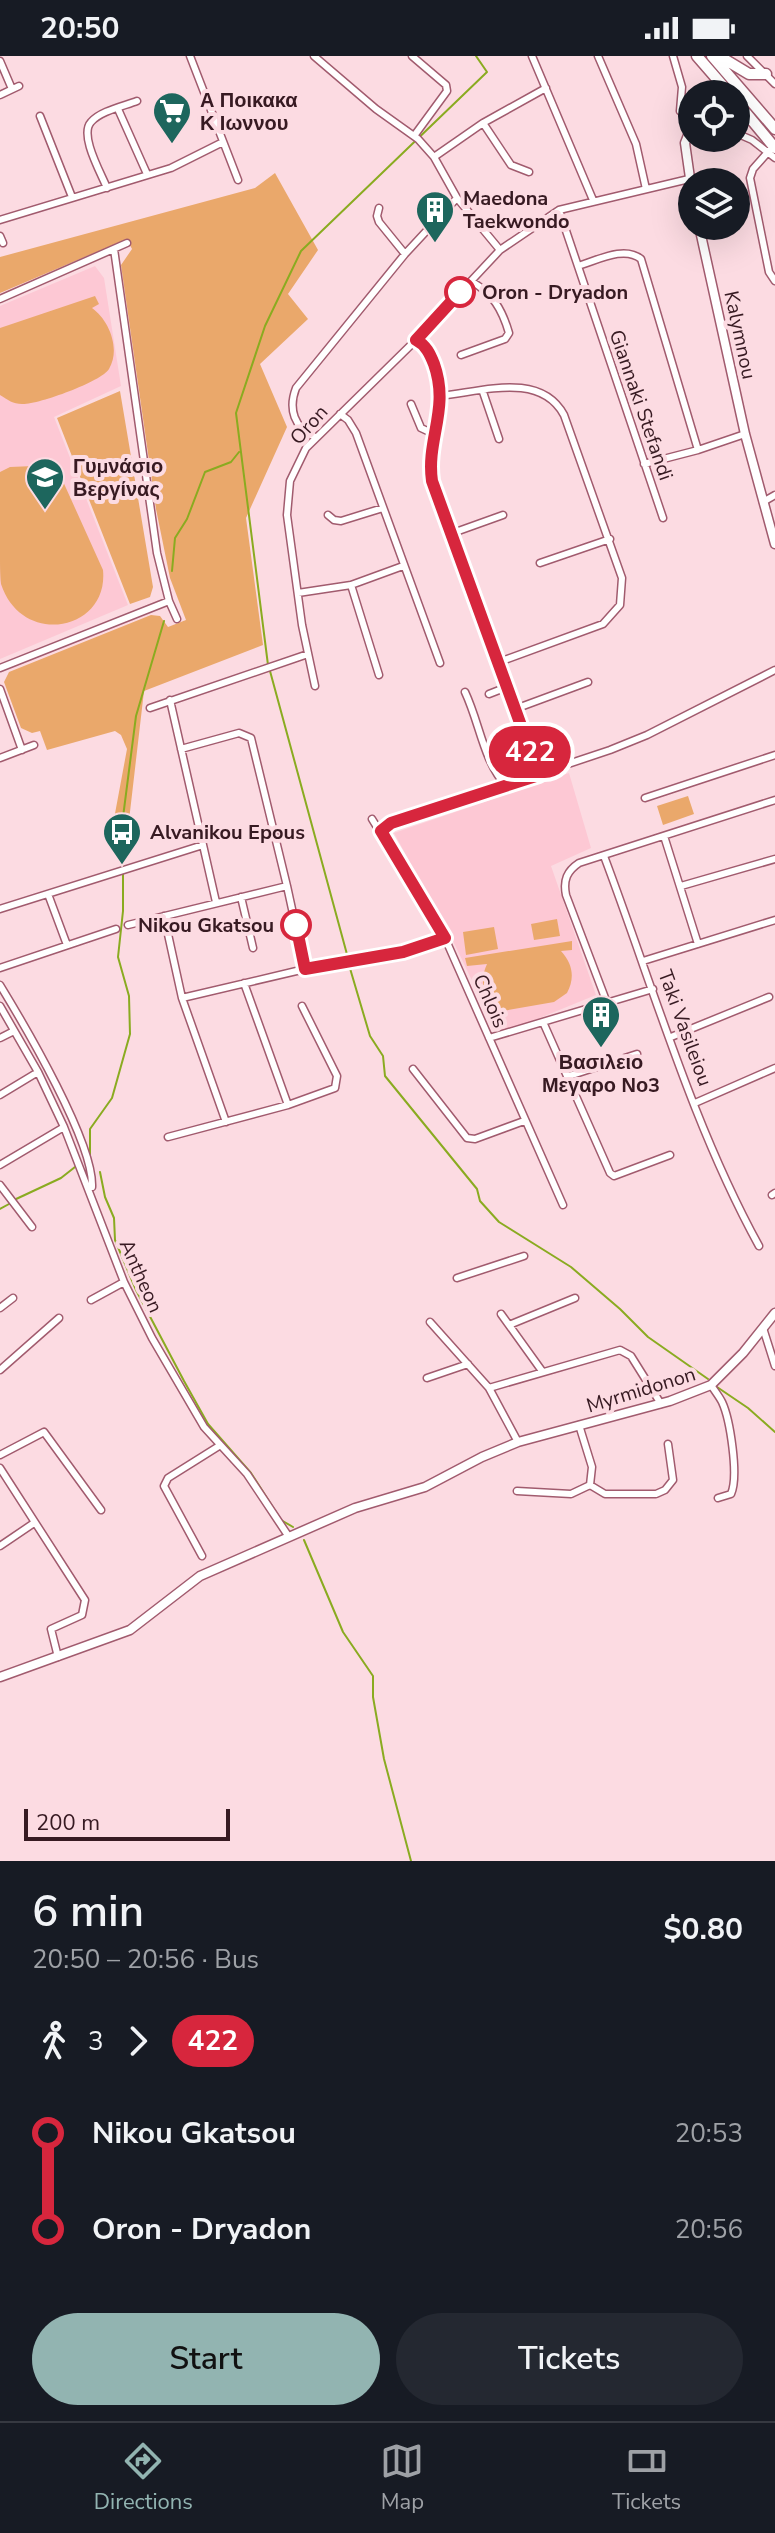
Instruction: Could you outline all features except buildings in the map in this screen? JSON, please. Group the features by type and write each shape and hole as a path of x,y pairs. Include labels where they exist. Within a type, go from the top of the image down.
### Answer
{"main road":[{"path":"697,56 720,80"},
{"path":"712,56 725,80"},
{"path":"719,56 749,74 766,74"},
{"path":"750,107 775,129"},
{"path":"750,120 772,150"}],"street":[{"path":"200,56 191,58 238,180"},
{"path":"314,56 376,109 416,137 434,157 457,198 500,250"},
{"path":"321,64 328,56"},
{"path":"412,56 447,88 416,137"},
{"path":"532,56 593,200"},
{"path":"598,56 636,144 646,189"},
{"path":"673,56 680,80"},
{"path":"747,56 775,84"},
{"path":"0,61 16,88 0,95"},
{"path":"434,157 483,123 546,88"},
{"path":"107,188 88,142 89,124 137,101"},
{"path":"118,109 147,174"},
{"path":"40,116 72,197"},
{"path":"483,123 511,165 529,172"},
{"path":"750,139 772,150 775,158"},
{"path":"0,220 183,163 223,142"},
{"path":"772,150 753,169 750,178 769,272 775,281"},
{"name":"Oron","path":"315,686 287,515 288,492 296,466 315,437 416,340 500,250 559,210 678,182"},
{"path":"315,437 305,433 293,415 296,388 405,254 457,198"},
{"path":"379,208 379,222 405,254"},
{"name":"Giannaki Stefandi","path":"559,210 663,518"},
{"name":"Kalymnou","path":"702,240 745,434 775,544"},
{"path":"0,299 127,243"},
{"path":"114,249 157,553 169,601 177,619"},
{"path":"578,266 623,253 633,253 641,259 698,450"},
{"path":"461,355 505,339 509,333 495,299 471,281"},
{"path":"416,340 425,346 433,360 441,390 432,481 539,775"},
{"path":"440,396 511,388 532,389 544,393 558,404 610,539 623,584 620,605 613,616 597,627 499,662"},
{"path":"483,392 499,439"},
{"path":"411,404 421,428 436,435"},
{"path":"340,414 356,433 440,663"},
{"path":"644,464 745,434"},
{"path":"763,502 775,495"},
{"path":"328,515 341,521 383,508"},
{"path":"450,534 503,515"},
{"path":"540,563 610,539"},
{"path":"298,593 351,585 403,566"},
{"path":"351,585 379,675"},
{"path":"0,668 169,601"},
{"path":"150,708 308,654"},
{"path":"381,831 391,823 539,775 647,735 775,670"},
{"path":"515,709 588,682"},
{"path":"489,694 507,687"},
{"path":"0,689 22,750"},
{"path":"465,692 478,721 487,758 494,773 506,786"},
{"path":"170,700 216,902"},
{"path":"181,749 239,733 251,738 305,969"},
{"path":"0,758 34,745"},
{"path":"645,798 775,755"},
{"path":"607,1003 566,895 567,875 576,865 775,800"},
{"name":"Chlois","path":"372,819 445,938 563,1205"},
{"path":"664,836 698,944"},
{"path":"0,909 203,845"},
{"name":"Taki Vasileiou","path":"604,856 695,1103 739,1210 759,1246"},
{"path":"681,886 775,859"},
{"path":"128,925 287,886"},
{"path":"48,894 67,945"},
{"path":"241,897 253,948"},
{"path":"164,916 182,998 226,1122"},
{"path":"643,961 775,920"},
{"path":"0,968 116,929"},
{"path":"182,998 305,969 403,952 445,938"},
{"path":"244,983 288,1105"},
{"path":"0,985 67,1109 88,1163 92,1187"},
{"path":"489,1038 653,989"},
{"path":"671,1037 769,997"},
{"name":"Antheon","path":"0,1006 38,1072 64,1127 124,1282 194,1410 219,1446 254,1483 289,1537"},
{"path":"168,1137 332,1090 338,1083 337,1076 302,1006"},
{"path":"543,1022 610,1173 614,1176 670,1155"},
{"path":"0,1038 14,1031"},
{"path":"569,1076 637,1054"},
{"path":"695,1103 775,1068"},
{"path":"413,1069 467,1138 475,1139 524,1121"},
{"path":"0,1095 38,1072"},
{"path":"0,1165 64,1127"},
{"path":"0,1185 32,1227"},
{"path":"457,1278 524,1256"},
{"path":"91,1300 124,1282"},
{"path":"0,1308 13,1298"},
{"path":"509,1325 575,1298"},
{"name":"Myrmidonon","path":"0,1677 130,1630 200,1576 355,1508 425,1487 518,1442 661,1404 711,1385 743,1353 775,1313"},
{"path":"501,1314 542,1371"},
{"path":"0,1370 59,1318"},
{"path":"430,1322 489,1388 518,1442"},
{"path":"763,1328 775,1363"},
{"path":"489,1388 614,1351 625,1351 661,1404"},
{"path":"427,1378 468,1364"},
{"path":"711,1385 724,1407 735,1481 731,1494 718,1498"},
{"path":"579,1425 592,1467 590,1485"},
{"path":"0,1455 44,1432 101,1510"},
{"path":"590,1485 601,1493 611,1495 656,1494 665,1490 671,1484 673,1475 668,1444"},
{"path":"202,1556 164,1486 168,1478 219,1446"},
{"path":"0,1468 85,1600 82,1615 51,1629 58,1657"},
{"path":"517,1491 571,1494 590,1485"},
{"path":"0,1546 34,1523"}],"shaded area":[{"path":"275,173 318,250 288,294 308,319 260,364 287,427 246,518 263,645 144,691 128,829 111,835 127,749 121,735 115,731 47,750 40,731 32,733 21,728 4,682 9,672 151,615 160,616 168,627 186,620 170,578 156,509 121,265 132,249 127,239 0,293 0,257 255,188"},
{"name":"Γυμνάσιο Βεργίνας","path":"95,266 104,278 121,386 54,417 128,605 0,659 0,306"},
{"path":"95,296 99,304 92,308 104,320 113,344 114,353 109,369 82,386 41,401 19,404 0,395 0,328"},
{"path":"120,391 153,587 150,597 130,604 57,418"},
{"path":"34,466 61,477 103,570 101,591 93,607 79,618 62,624 44,624 27,617 12,604 1,584 0,472 10,467"},
{"path":"569,773 591,848 551,866 596,995 498,1035 455,945 394,833"},
{"path":"688,796 694,814 663,825 657,806"},
{"path":"557,919 560,936 534,940 531,924"},
{"path":"494,927 498,949 466,955 463,932"},
{"path":"572,941 572,950 561,951 572,971 567,993 554,1002 503,1011 496,1009 485,993 483,976 487,964 467,966 465,958"}],"waterway":[{"path":"268,665 236,413 265,326 301,251 487,72 476,56"},
{"path":"172,571 175,538 187,519 205,472 231,462 239,452"},
{"path":"123,867 122,825 136,716 164,621"},
{"path":"270,671 348,958"},
{"path":"90,1155 90,1129 112,1098 130,1034 129,996 118,957 123,873"},
{"path":"349,965 370,1036 383,1056 385,1076 477,1189 480,1201 499,1222 571,1267 648,1337 708,1379"},
{"path":"14,1200 61,1178 75,1167"},
{"path":"100,1172 105,1197 114,1218 115,1240 136,1290 184,1381 208,1424 251,1473 281,1520 293,1527"},
{"path":"0,1209 9,1204"},
{"path":"717,1387 748,1408 775,1432"},
{"path":"304,1540 343,1632 373,1676 373,1697 384,1759 411,1861"}],"bus line":[{"name":"422","path":"296,925 305,969 403,952 445,938 381,831 391,823 539,775 432,481 441,390 433,360 425,346 416,340 460,292"}],"place":[{"name":"Α Ποικακα Κ Ιωννου","path":"172,145"},
{"name":"Maedona Taekwondo","path":"435,244"},
{"name":"Oron - Dryadon","path":"460,292"},
{"name":"Γυμνάσιο Βεργίνας","path":"45,511"},
{"name":"Alvanikou Epous","path":"122,866"},
{"name":"Nikou Gkatsou","path":"296,925"},
{"name":"Βασιλειο Μεγαρο Νο3","path":"601,1049"}]}
